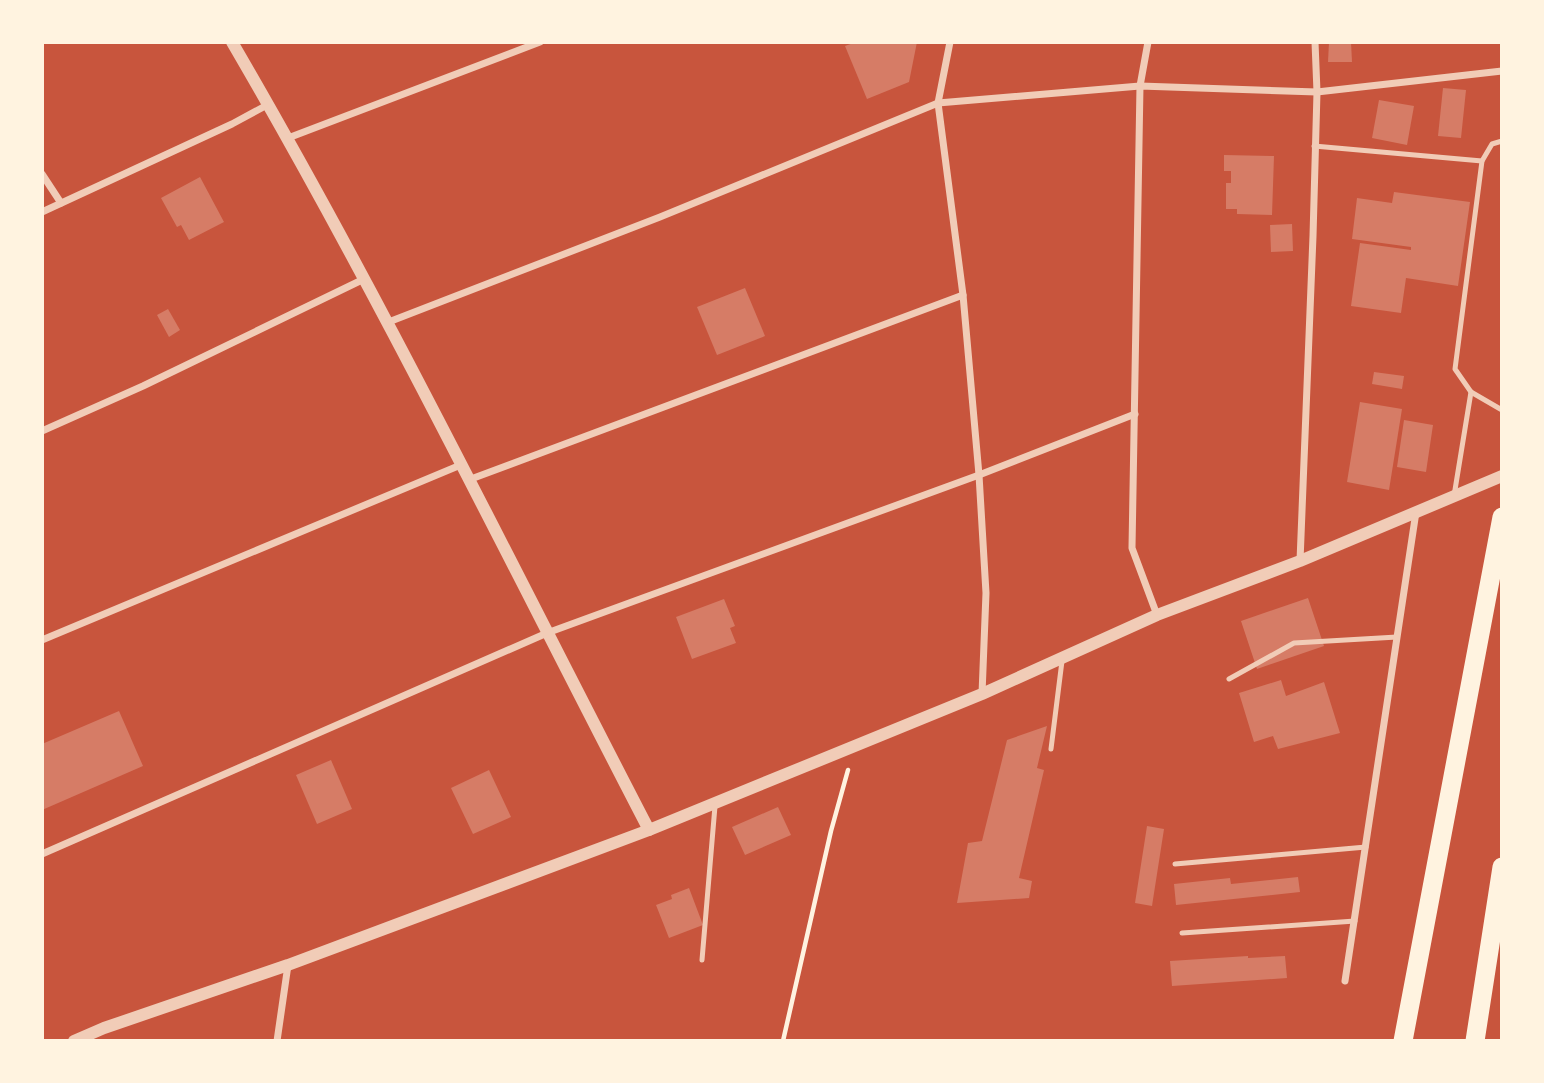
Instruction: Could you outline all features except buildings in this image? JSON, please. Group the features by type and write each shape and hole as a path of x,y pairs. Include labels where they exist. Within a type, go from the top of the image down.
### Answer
{"highway":[{"path":"1403,1041 1502,517"},
{"path":"1475,1041 1502,867"}],"street":[{"path":"232,42 288,138 471,479 547,634 649,830"},
{"path":"288,138 540,42"},
{"path":"950,42 938,103 963,295 979,475 985,593 982,694"},
{"path":"1148,42 1140,86 1132,548 1157,615"},
{"path":"1300,561 1313,236 1317,92 1315,42"},
{"path":"386,323 660,217 938,103 1140,86 1317,92 1502,71"},
{"path":"42,212 232,124 269,104"},
{"path":"42,174 61,203"},
{"path":"42,431 143,386 365,279"},
{"path":"471,479 963,295"},
{"path":"42,854 547,634 979,475 1135,414"},
{"path":"42,640 463,464"},
{"path":"74,1041 104,1028 288,965 649,830 982,694 1157,615 1300,561 1502,476"},
{"path":"1345,981 1416,512"},
{"path":"277,1041 288,965"}],"lane":[{"path":"1502,141 1492,144 1482,162 1455,369 1471,392 1502,410"},
{"path":"1314,146 1482,162"},
{"path":"1454,497 1471,392"},
{"path":"1229,679 1294,643 1397,638"},
{"path":"1051,749 1063,658"},
{"path":"702,960 715,803"},
{"path":"1175,864 1366,847"},
{"path":"1182,933 1355,921"}],"path":[{"path":"783,1041 831,831 855,746"}]}
